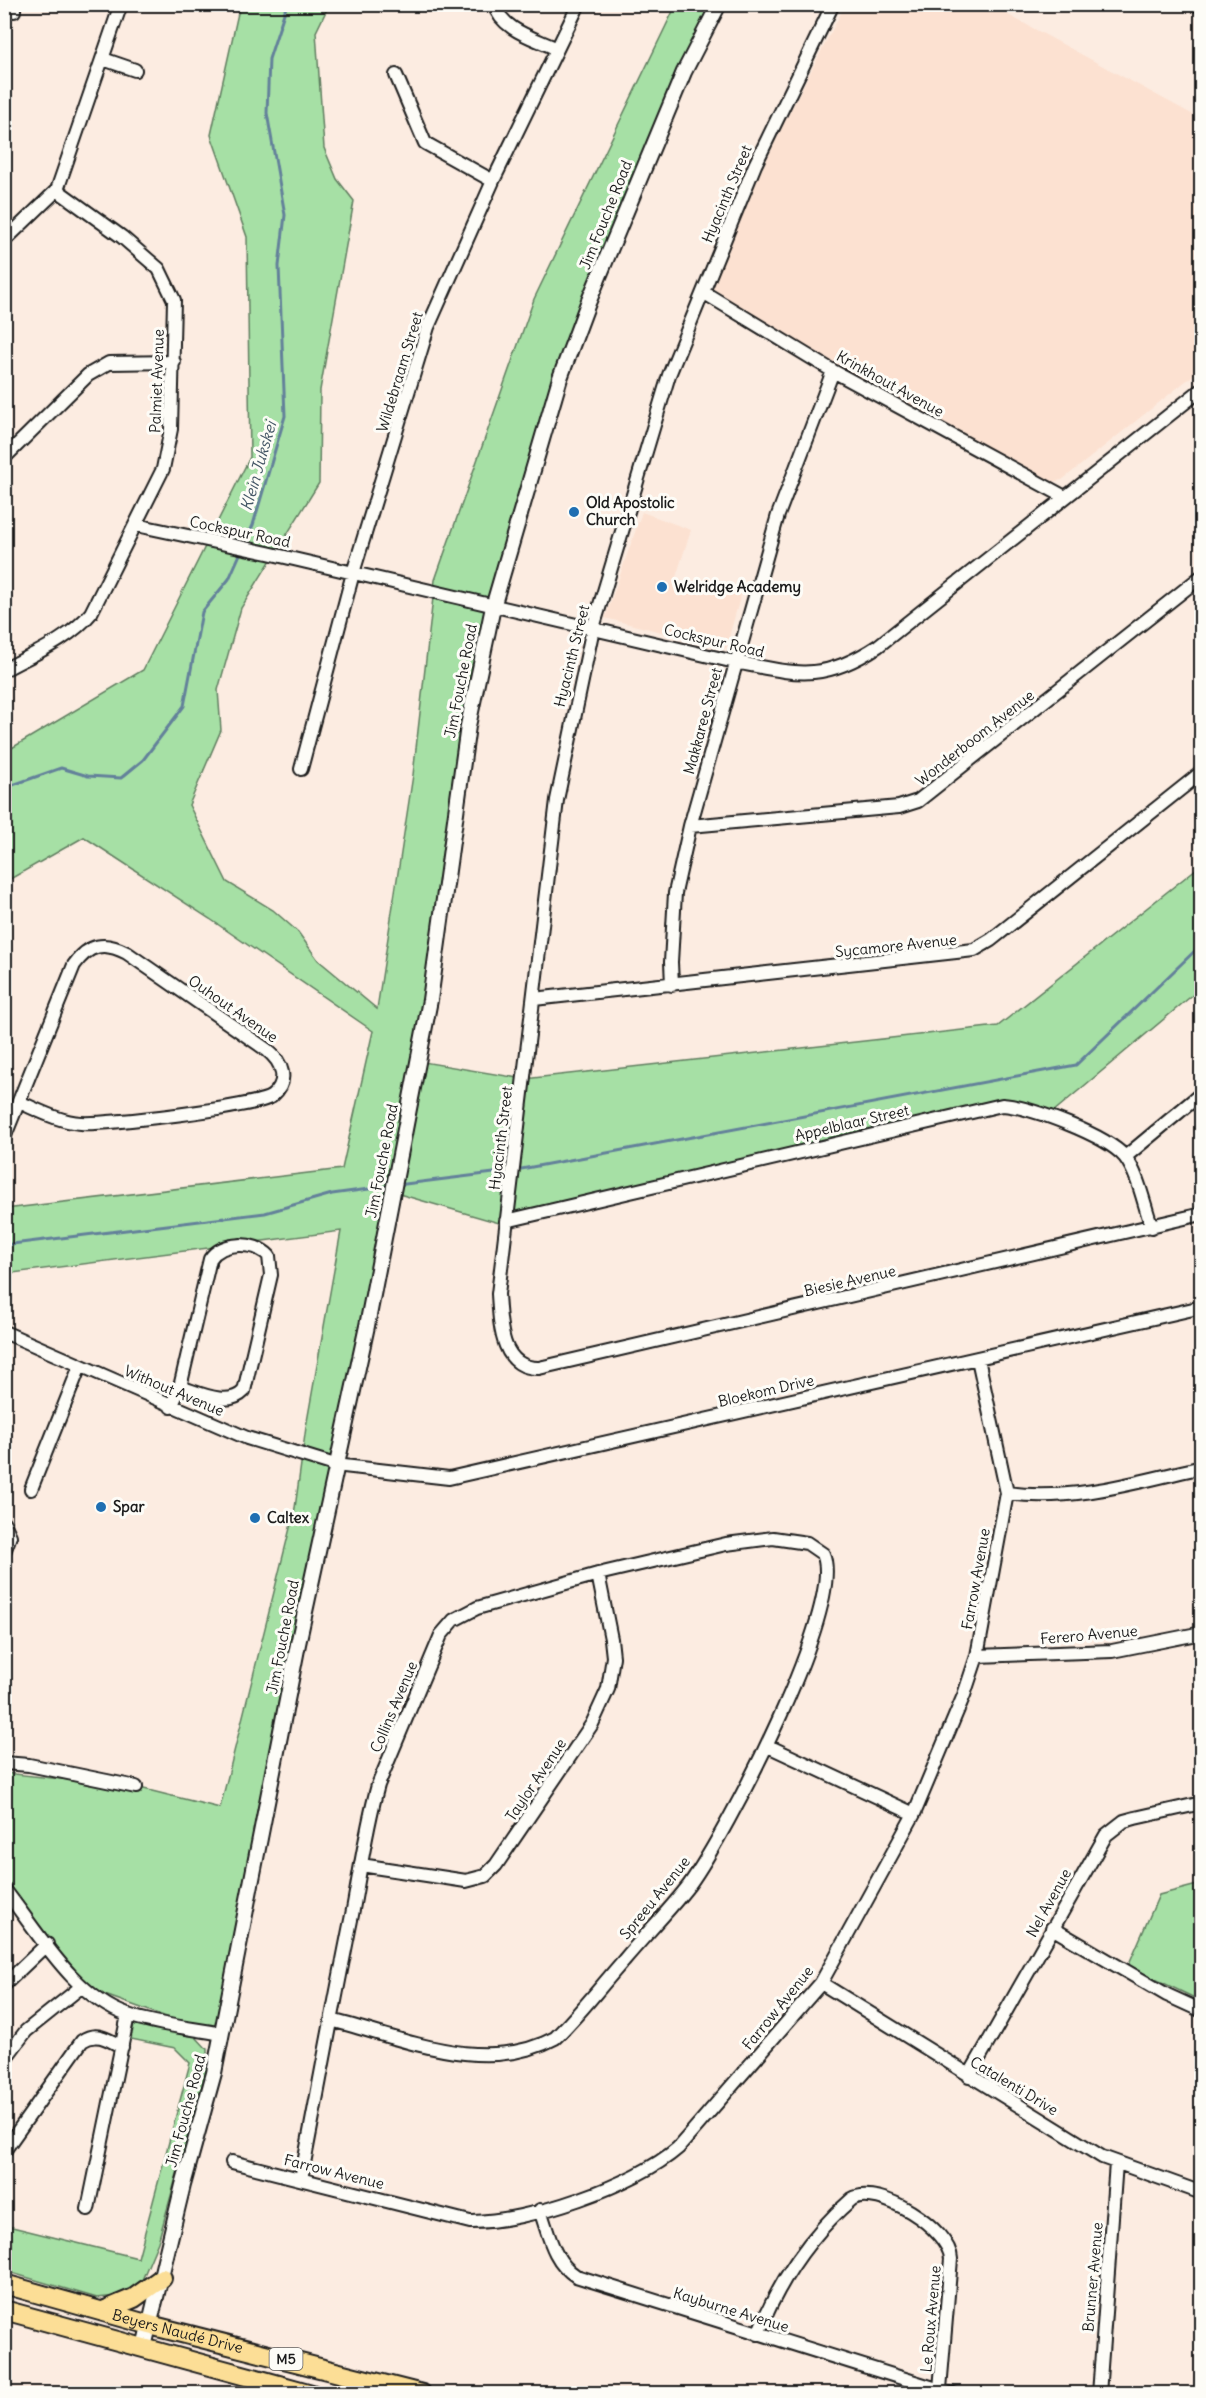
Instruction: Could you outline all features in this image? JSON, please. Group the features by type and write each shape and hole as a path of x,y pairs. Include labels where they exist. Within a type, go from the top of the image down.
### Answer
{"main road":[{"path":"103,2311 134,2298 162,2278"},
{"name":"Beyers Naudé Drive","path":"4,2284 150,2325 422,2394"},
{"name":"Beyers Naudé Drive","path":"4,2310 312,2394"}],"street":[{"path":"4,242 57,190 121,4"},
{"path":"494,4 500,18 511,27 557,49"},
{"name":"Wildebraam Street","path":"301,769 352,573 428,327 494,181 579,4"},
{"name":"Jim Fouche Road","path":"144,2347 222,2034 335,1465 365,1336 429,1000 468,726 493,607 560,378 588,303 672,101 719,4"},
{"name":"Hyacinth Street","path":"509,1354 501,1331 498,1294 506,1221 557,800 593,628 660,403 703,292 775,120 833,4"},
{"path":"1196,4 1202,8"},
{"path":"103,59 135,70"},
{"path":"396,75 425,143 494,181"},
{"name":"Palmiet Avenue","path":"4,670 82,623 98,600 136,525 163,469 168,450 174,363 174,300 165,277 123,237 57,190"},
{"name":"Krinkhout Avenue","path":"703,292 833,371 1065,497"},
{"path":"4,458 88,375 102,365 174,363"},
{"name":"Makkaree Street","path":"672,985 675,893 690,826 778,515 833,371"},
{"name":"Cockspur Road","path":"136,525 735,662 805,674 826,671 864,656 929,607 1202,389"},
{"name":"Wonderboom Avenue","path":"690,826 899,807 918,801 1202,576"},
{"name":"Sycamore Avenue","path":"534,999 974,950 992,940 1202,772"},
{"name":"Ouhout Avenue","path":"4,1138 74,965 88,949 98,945 107,945 127,953 267,1050 279,1062 283,1076 277,1091 263,1101 168,1115 82,1123 63,1119 19,1102"},
{"path":"1152,1227 1125,1157 1202,1093"},
{"name":"Appelblaar Street","path":"506,1221 995,1105 1018,1107 1047,1116 1106,1143 1125,1157"},
{"name":"Biesie Avenue","path":"509,1354 522,1366 539,1368 1202,1214"},
{"path":"171,1407 180,1387 206,1267 210,1259 219,1250 249,1245 258,1247 269,1256 271,1275 244,1391 233,1399 224,1399 180,1387"},
{"name":"Bloekom Drive","path":"335,1465 438,1478 462,1477 1202,1307"},
{"name":"Without Avenue","path":"4,1332 171,1407 247,1438 335,1465"},
{"name":"Farrow Avenue","path":"232,2162 470,2223 499,2221 540,2210 627,2180 664,2160 684,2141 821,1983 914,1814 936,1764 977,1656 1007,1493 978,1359"},
{"path":"31,1489 80,1366"},
{"path":"1007,1493 1035,1497 1087,1492 1202,1467"},
{"path":"4,1523 10,1536 4,1552"},
{"name":"Collins Avenue","path":"301,2179 378,1785 441,1635 454,1620 477,1608 598,1574 751,1539 796,1540 816,1547"},
{"name":"Spreeu Avenue","path":"331,2020 476,2055 528,2050 555,2038 689,1885 768,1746 798,1672 824,1595 828,1575 827,1563 816,1547"},
{"name":"Taylor Avenue","path":"362,1865 466,1881 485,1876 496,1865 592,1724 608,1689 612,1648 598,1574"},
{"name":"Ferero Avenue","path":"977,1656 1112,1651 1202,1633"},
{"path":"768,1746 914,1814"},
{"path":"4,1763 29,1765 136,1787"},
{"name":"Nel Avenue","path":"969,2076 1100,1844 1114,1828 1135,1818 1202,1803"},
{"path":"6,1895 81,1987 101,2002 128,2015 222,2034"},
{"path":"1052,1928 1158,1990 1202,2011"},
{"path":"4,1985 47,1944"},
{"name":"Catalenti Drive","path":"821,1983 1085,2148 1116,2163 1202,2193"},
{"path":"4,2060 26,2031 81,1987"},
{"path":"87,2209 128,2015"},
{"path":"4,2151 82,2041 94,2036 109,2039 122,2047"},
{"name":"Brunner Avenue","path":"1099,2394 1116,2163"},
{"name":"Le Roux Avenue","path":"758,2334 781,2282 814,2240 852,2199 859,2194 874,2195 929,2225 942,2235 951,2253 940,2390"},
{"name":"Kayburne Avenue","path":"540,2210 557,2258 563,2268 576,2276 953,2394"}],"shaded area":[{"path":"845,5 990,5 1201,119 1201,369 1062,480 1045,483 712,304 710,290 744,208 781,129"},
{"name":"Welridge Academy","path":"642,512 691,530 675,580 741,594 726,648 605,618"}],"green space":[{"path":"244,5 329,5 316,32 324,148 337,179 354,201 320,390 319,483 241,608 218,690 221,730 189,805 227,882 273,910 298,932 318,960 377,1009 413,775 435,580 534,299 676,5 717,5 612,233 493,607 417,1061 524,1079 998,1026 1201,865 1201,988 1047,1117 1002,1109 506,1225 392,1192 220,2036 74,1984 5,1894 5,1773 136,1787 220,1808 295,1508 306,1427 341,1231 5,1274 5,1209 342,1169 373,1031 210,919 84,837 5,882 5,752 143,670 250,457 247,237 211,135 238,13"},
{"path":"1201,1884 1201,2001 1128,1966 1159,1895"},
{"path":"134,2024 195,2036 207,2049 207,2067 158,2242 142,2280 126,2295 97,2298 5,2271 4,2225 138,2258 190,2063 175,2048 131,2039"}],"waterway":[{"name":"Klein Jukskei","path":"245,543 253,525 285,416 279,266 285,215 267,113 269,59 287,4"},
{"name":"Klein Jukskei","path":"4,788 61,768 88,776 121,778 143,760 184,706 202,612 229,579 241,552"},
{"path":"516,1170 1076,1065 1202,944"},
{"path":"397,1185 510,1171"},
{"path":"4,1245 265,1213 332,1194 391,1186"}],"place":[{"name":"Old Apostolic Church","path":"574,512"},
{"name":"Welridge Academy","path":"662,587"},
{"name":"Spar","path":"101,1507"},
{"name":"Caltex","path":"255,1518"}]}
